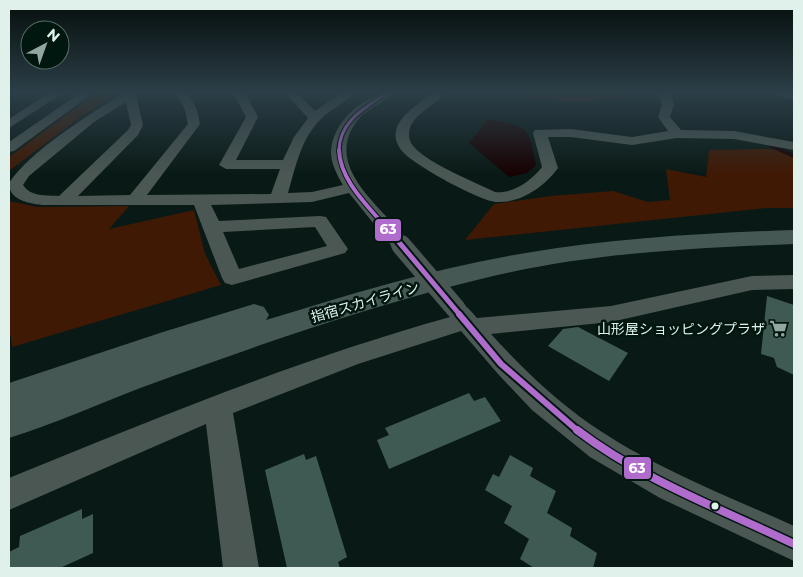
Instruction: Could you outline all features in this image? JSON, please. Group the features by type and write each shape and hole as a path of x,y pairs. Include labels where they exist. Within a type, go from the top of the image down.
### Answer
{"main road":[{"name":"指宿スカイライン","path":"9,398 174,340 297,302 472,259 644,232 748,224 794,223"},
{"name":"指宿スカイライン","path":"9,422 269,329 488,269 586,252 714,239 794,236"}],"street":[{"path":"10,147 49,120"},
{"path":"89,120 23,173 15,185 23,196 36,200 63,201 278,200 312,197 353,187"},
{"path":"63,201 133,132 137,125 136,120"},
{"path":"135,200 194,124 193,120"},
{"path":"250,120 226,165 290,164"},
{"path":"278,200 298,141 312,120"},
{"path":"352,120 338,143 340,162 353,187 501,364 534,395 600,447 649,475 794,544"},
{"path":"408,120 400,132 402,141 410,152 419,159 491,197 508,197 516,194 545,174 550,168 540,133 571,133 632,142 678,134 734,135 794,146"},
{"path":"666,120 678,134"},
{"path":"201,200 232,278 338,249 320,221 212,227"},
{"path":"9,494 218,406 465,319 611,314 752,283 794,282"},
{"path":"218,406 241,568"}],"shaded area":[{"path":"59,120 76,120 9,171 9,157"},
{"path":"487,120 511,124 524,130 528,135 536,165 527,173 509,177 469,143"},
{"path":"769,149 794,154 794,208 767,208 465,240 494,204 551,196 613,191 648,202 670,200 666,169 706,177 709,150"},
{"path":"9,201 37,207 129,206 109,229 194,210 205,254 221,285 12,347 11,336 9,337"}],"building":[{"name":"山形屋ショッピングプラザ","path":"767,296 794,305 794,375 777,367 774,358 761,354"},
{"path":"578,327 628,353 609,381 548,346 563,329"},
{"path":"469,393 474,401 485,397 501,421 389,469 377,440 389,435 385,428"},
{"path":"304,454 306,460 316,456 347,557 338,562 340,568 287,568 265,470"},
{"path":"510,455 533,468 530,476 556,491 547,513 572,528 570,536 597,553 593,568 534,568 520,559 529,539 504,523 512,506 485,490 493,474 499,477"},
{"path":"82,509 82,519 93,514 93,553 60,568 9,568 9,552 19,547 20,536"}],"waterway":[{"path":"771,146 782,151"},
{"path":"780,150 794,156"}],"transit line":[{"name":"63","path":"351,120 341,134 339,154 351,185 501,364 534,395 600,447 649,475 794,544"}],"place":[{"name":"山形屋ショッピングプラザ","path":"779,329"}]}
